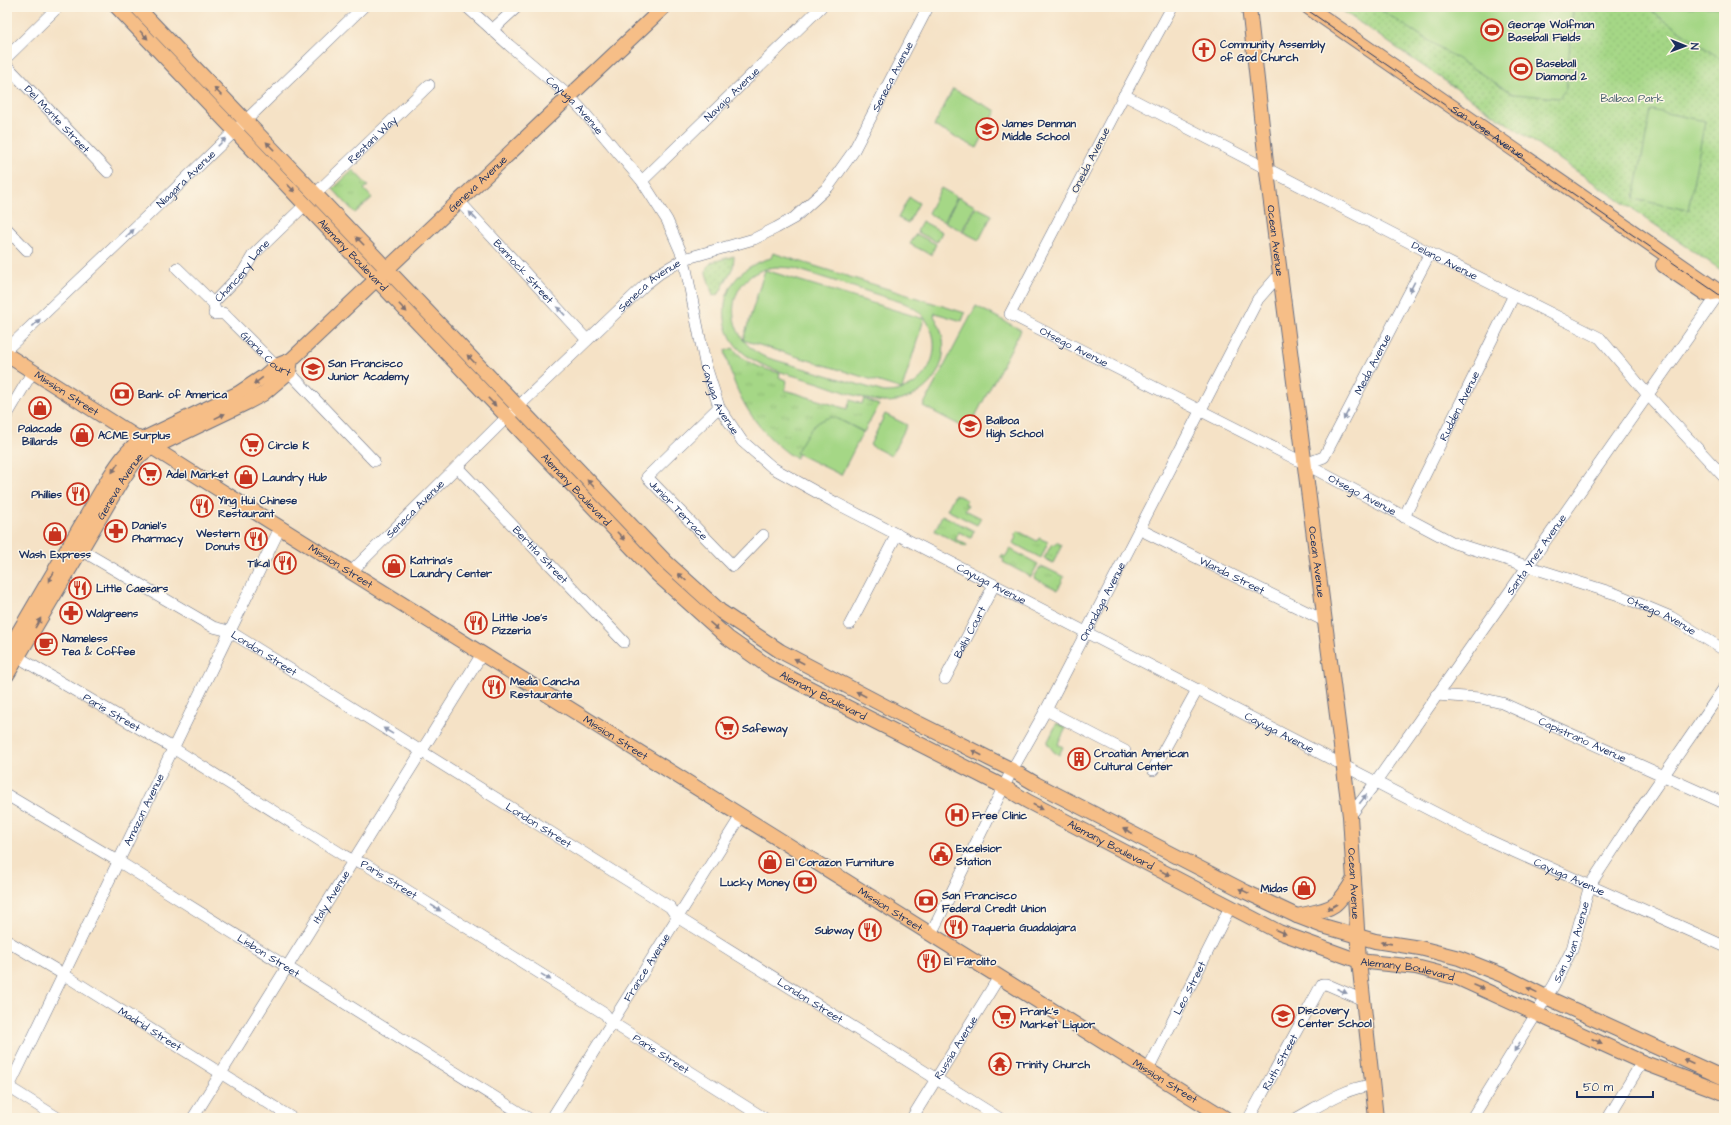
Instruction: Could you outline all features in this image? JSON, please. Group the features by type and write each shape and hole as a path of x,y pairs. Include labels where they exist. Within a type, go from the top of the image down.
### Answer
{"main road":[{"name":"Alemany Boulevard","path":"118,7 235,130 387,269 667,563 720,612 780,651 1211,874 1297,916 1323,926 1375,941 1420,948 1459,958 1502,975 1548,998 1724,1078"},
{"name":"Alemany Boulevard","path":"137,7 245,120 376,279 657,574 728,638 772,669 1004,787 1026,801 1280,932 1359,961 1416,967 1458,978 1642,1062 1724,1093"},
{"name":"Geneva Avenue","path":"7,675 10,652 76,546 138,458 154,447 262,394 376,279 460,202 569,96 664,7"},
{"name":"Ocean Avenue","path":"1249,7 1280,274 1350,816 1359,961 1376,1118"},
{"name":"San Jose Avenue","path":"1308,7 1723,293"},
{"name":"San Jose Avenue","path":"1325,7 1370,40 1378,56"},
{"name":"Mission Street","path":"7,355 280,528 1225,1118"},
{"name":"Geneva Avenue","path":"76,546 119,462 134,445 141,440 239,393 257,382 276,366 290,366"},
{"path":"1297,916 1329,909 1336,905 1343,898 1354,879"}],"street":[{"path":"7,57 58,7"},
{"name":"Niagara Avenue","path":"7,349 363,7"},
{"name":"Cayuga Avenue","path":"467,7 569,96 642,181 667,220 684,259 705,363 719,407 742,440 773,468 994,585 1486,839 1724,946"},
{"path":"492,30 517,7"},
{"name":"Navajo Avenue","path":"642,181 821,7"},
{"name":"Seneca Avenue","path":"351,572 507,417 646,284 660,273 684,259 754,239 794,218 828,187 853,152 928,7"},
{"name":"Oneida Avenue","path":"1010,314 1124,95 1172,7"},
{"name":"Del Monte Street","path":"7,66 108,172"},
{"name":"Restani Way","path":"310,199 429,85"},
{"name":"Delano Avenue","path":"1124,95 1430,253 1600,338 1647,394 1724,477"},
{"name":"Chancery Lane","path":"177,268 213,303 243,272 253,255 310,199"},
{"name":"Bannock Street","path":"460,202 588,340"},
{"path":"7,229 27,250"},
{"name":"Meda Avenue","path":"1305,464 1324,457 1430,253"},
{"name":"Onondaga Avenue","path":"931,934 1012,770 1046,710 1258,299 1280,274"},
{"name":"Santa Ynez Avenue","path":"1350,816 1376,782 1647,394 1723,293"},
{"name":"Rudden Avenue","path":"1404,517 1514,295"},
{"name":"Gloria Court","path":"213,303 215,310 214,314 223,313 276,366"},
{"name":"Otsego Avenue","path":"1010,314 1200,412 1305,464 1454,543 1605,590 1671,617 1724,650"},
{"name":"Gloria Court","path":"290,366 374,461"},
{"path":"7,415 33,372"},
{"name":"Junior Terrace","path":"719,407 647,477 732,566 764,535"},
{"name":"Bertita Street","path":"457,467 624,642"},
{"name":"Amazon Avenue","path":"8,1088 280,528"},
{"name":"Wanda Street","path":"1139,529 1325,621"},
{"path":"850,624 897,534"},
{"name":"London Street","path":"76,546 213,627 229,631 670,907 677,917 999,1118"},
{"name":"Balhi Court","path":"945,679 994,585"},
{"name":"Paris Street","path":"10,652 173,748 354,861 365,864 605,1014 611,1022 764,1118"},
{"name":"Italy Avenue","path":"193,1118 482,654"},
{"name":"San Juan Avenue","path":"1472,1118 1548,998 1572,949 1590,885 1724,688"},
{"path":"1153,770 1197,690"},
{"name":"Capistrano Avenue","path":"1436,695 1480,698 1502,703 1724,803"},
{"path":"1046,710 1125,750"},
{"name":"Lisbon Street","path":"7,795 118,861 528,1118"},
{"name":"France Avenue","path":"552,1118 741,816"},
{"name":"Leo Street","path":"1148,1070 1230,907"},
{"name":"Madrid Street","path":"7,941 63,974 292,1118"},
{"name":"Russia Avenue","path":"912,1118 999,977"},
{"name":"Ruth Street","path":"1249,1118 1322,984 1326,984 1363,1000"},
{"path":"1608,1118 1642,1062"},
{"path":"1297,1118 1359,1086 1372,1085"},
{"path":"8,1088 58,1118"}],"green space":[{"name":"Balboa Park","path":"1337,7 1724,7 1724,272"},
{"name":"George Wolfman Baseball Fields","path":"1376,7 1573,7 1566,89 1559,98 1513,94"},
{"path":"1645,7 1724,7 1724,61"},
{"path":"953,89 996,111 977,148 934,126"},
{"path":"1651,110 1705,121 1688,210 1634,199"},
{"path":"353,170 368,186 364,189 372,198 355,213 333,189"},
{"path":"941,188 957,197 944,222 928,213"},
{"path":"909,197 919,203 908,223 898,218"},
{"path":"958,197 975,206 962,231 945,222"},
{"path":"976,207 992,215 979,240 963,232"},
{"path":"922,221 942,232 937,242 917,232"},
{"path":"916,234 936,244 931,255 910,244"},
{"path":"773,253 965,313 962,321 935,313 934,316 941,332 944,347 942,361 936,375 927,386 914,395 900,400 883,402 859,397 819,383 777,371 751,358 740,350 731,339 725,322 726,299 734,281 744,271 757,263 771,258","holes":["776,267 793,268 904,303 920,313 930,326 934,341 933,356 927,370 917,381 902,389 884,392 765,357 750,347 740,335 735,321 734,306 738,292 746,280 759,271"]},
{"path":"734,256 733,267 719,294 713,296 706,273 707,267 712,262"},
{"path":"765,270 924,319 902,389 743,340"},
{"path":"976,306 1021,330 970,426 965,428 923,406"},
{"path":"733,348 748,361 767,370 780,373 779,377 787,381 785,390 847,409 850,400 862,404 864,399 879,405 864,432 838,419 797,453 796,458 778,445 768,435 751,414 744,402 728,365 725,351"},
{"path":"885,414 907,425 891,456 870,445"},
{"path":"831,417 863,432 841,475 796,453 810,430 818,422"},
{"path":"955,494 967,500 965,503 968,505 965,510 981,518 977,525 947,510"},
{"path":"942,515 974,531 971,538 959,532 955,539 967,545 966,547 935,531"},
{"path":"1018,531 1037,541 1039,538 1048,542 1041,558 1013,543 1016,537 1014,535"},
{"path":"1056,542 1062,545 1053,563 1044,558 1052,544 1055,545"},
{"path":"1010,549 1038,564 1031,577 1003,562 1004,559 1001,558 1002,555 1005,557"},
{"path":"1040,567 1046,568 1064,577 1058,590 1034,578"},
{"path":"1057,723 1066,728 1058,744 1063,747 1059,755 1054,752 1047,743"}],"tram line":[{"path":"1303,7 1724,298"}],"place":[{"name":"George Wolfman Baseball Fields","path":"1492,30"},
{"name":"Community Assembly of God Church","path":"1204,50"},
{"name":"Baseball Diamond 2","path":"1521,69"},
{"name":"James Denman Middle School","path":"987,129"},
{"name":"San Francisco Junior Academy","path":"313,369"},
{"name":"Bank of America","path":"122,394"},
{"name":"Palacade Billards","path":"40,408"},
{"name":"Balboa High School","path":"970,426"},
{"name":"ACME Surplus","path":"82,435"},
{"name":"Circle K","path":"252,445"},
{"name":"Adel Market","path":"150,474"},
{"name":"Laundry Hub","path":"246,477"},
{"name":"Phillies","path":"78,494"},
{"name":"Ying Hui Chinese Restaurant","path":"202,506"},
{"name":"Daniel's Pharmacy","path":"116,531"},
{"name":"Wash Express","path":"55,534"},
{"name":"Western Donuts","path":"256,539"},
{"name":"Tikal","path":"285,563"},
{"name":"Katrina's Laundry Center","path":"394,566"},
{"name":"Little Caesars","path":"80,588"},
{"name":"Walgreens","path":"71,613"},
{"name":"Little Joe's Pizzeria","path":"476,623"},
{"name":"Nameless Tea & Coffee","path":"46,644"},
{"name":"Media Cancha Restaurante","path":"494,687"},
{"name":"Safeway","path":"727,728"},
{"name":"Croatian American Cultural Center","path":"1079,759"},
{"name":"Free Clinic","path":"957,815"},
{"name":"Excelsior Station","path":"941,854"},
{"name":"El Corazon Furniture","path":"770,862"},
{"name":"Lucky Money","path":"805,882"},
{"name":"Midas","path":"1304,888"},
{"name":"San Francisco Federal Credit Union","path":"926,901"},
{"name":"Taqueria Guadalajara","path":"956,927"},
{"name":"Subway","path":"870,930"},
{"name":"El Farolito","path":"929,961"},
{"name":"Discovery Center School","path":"1283,1016"},
{"name":"Frank's Market Liquor","path":"1004,1017"},
{"name":"Trinity Church","path":"1000,1064"}]}
